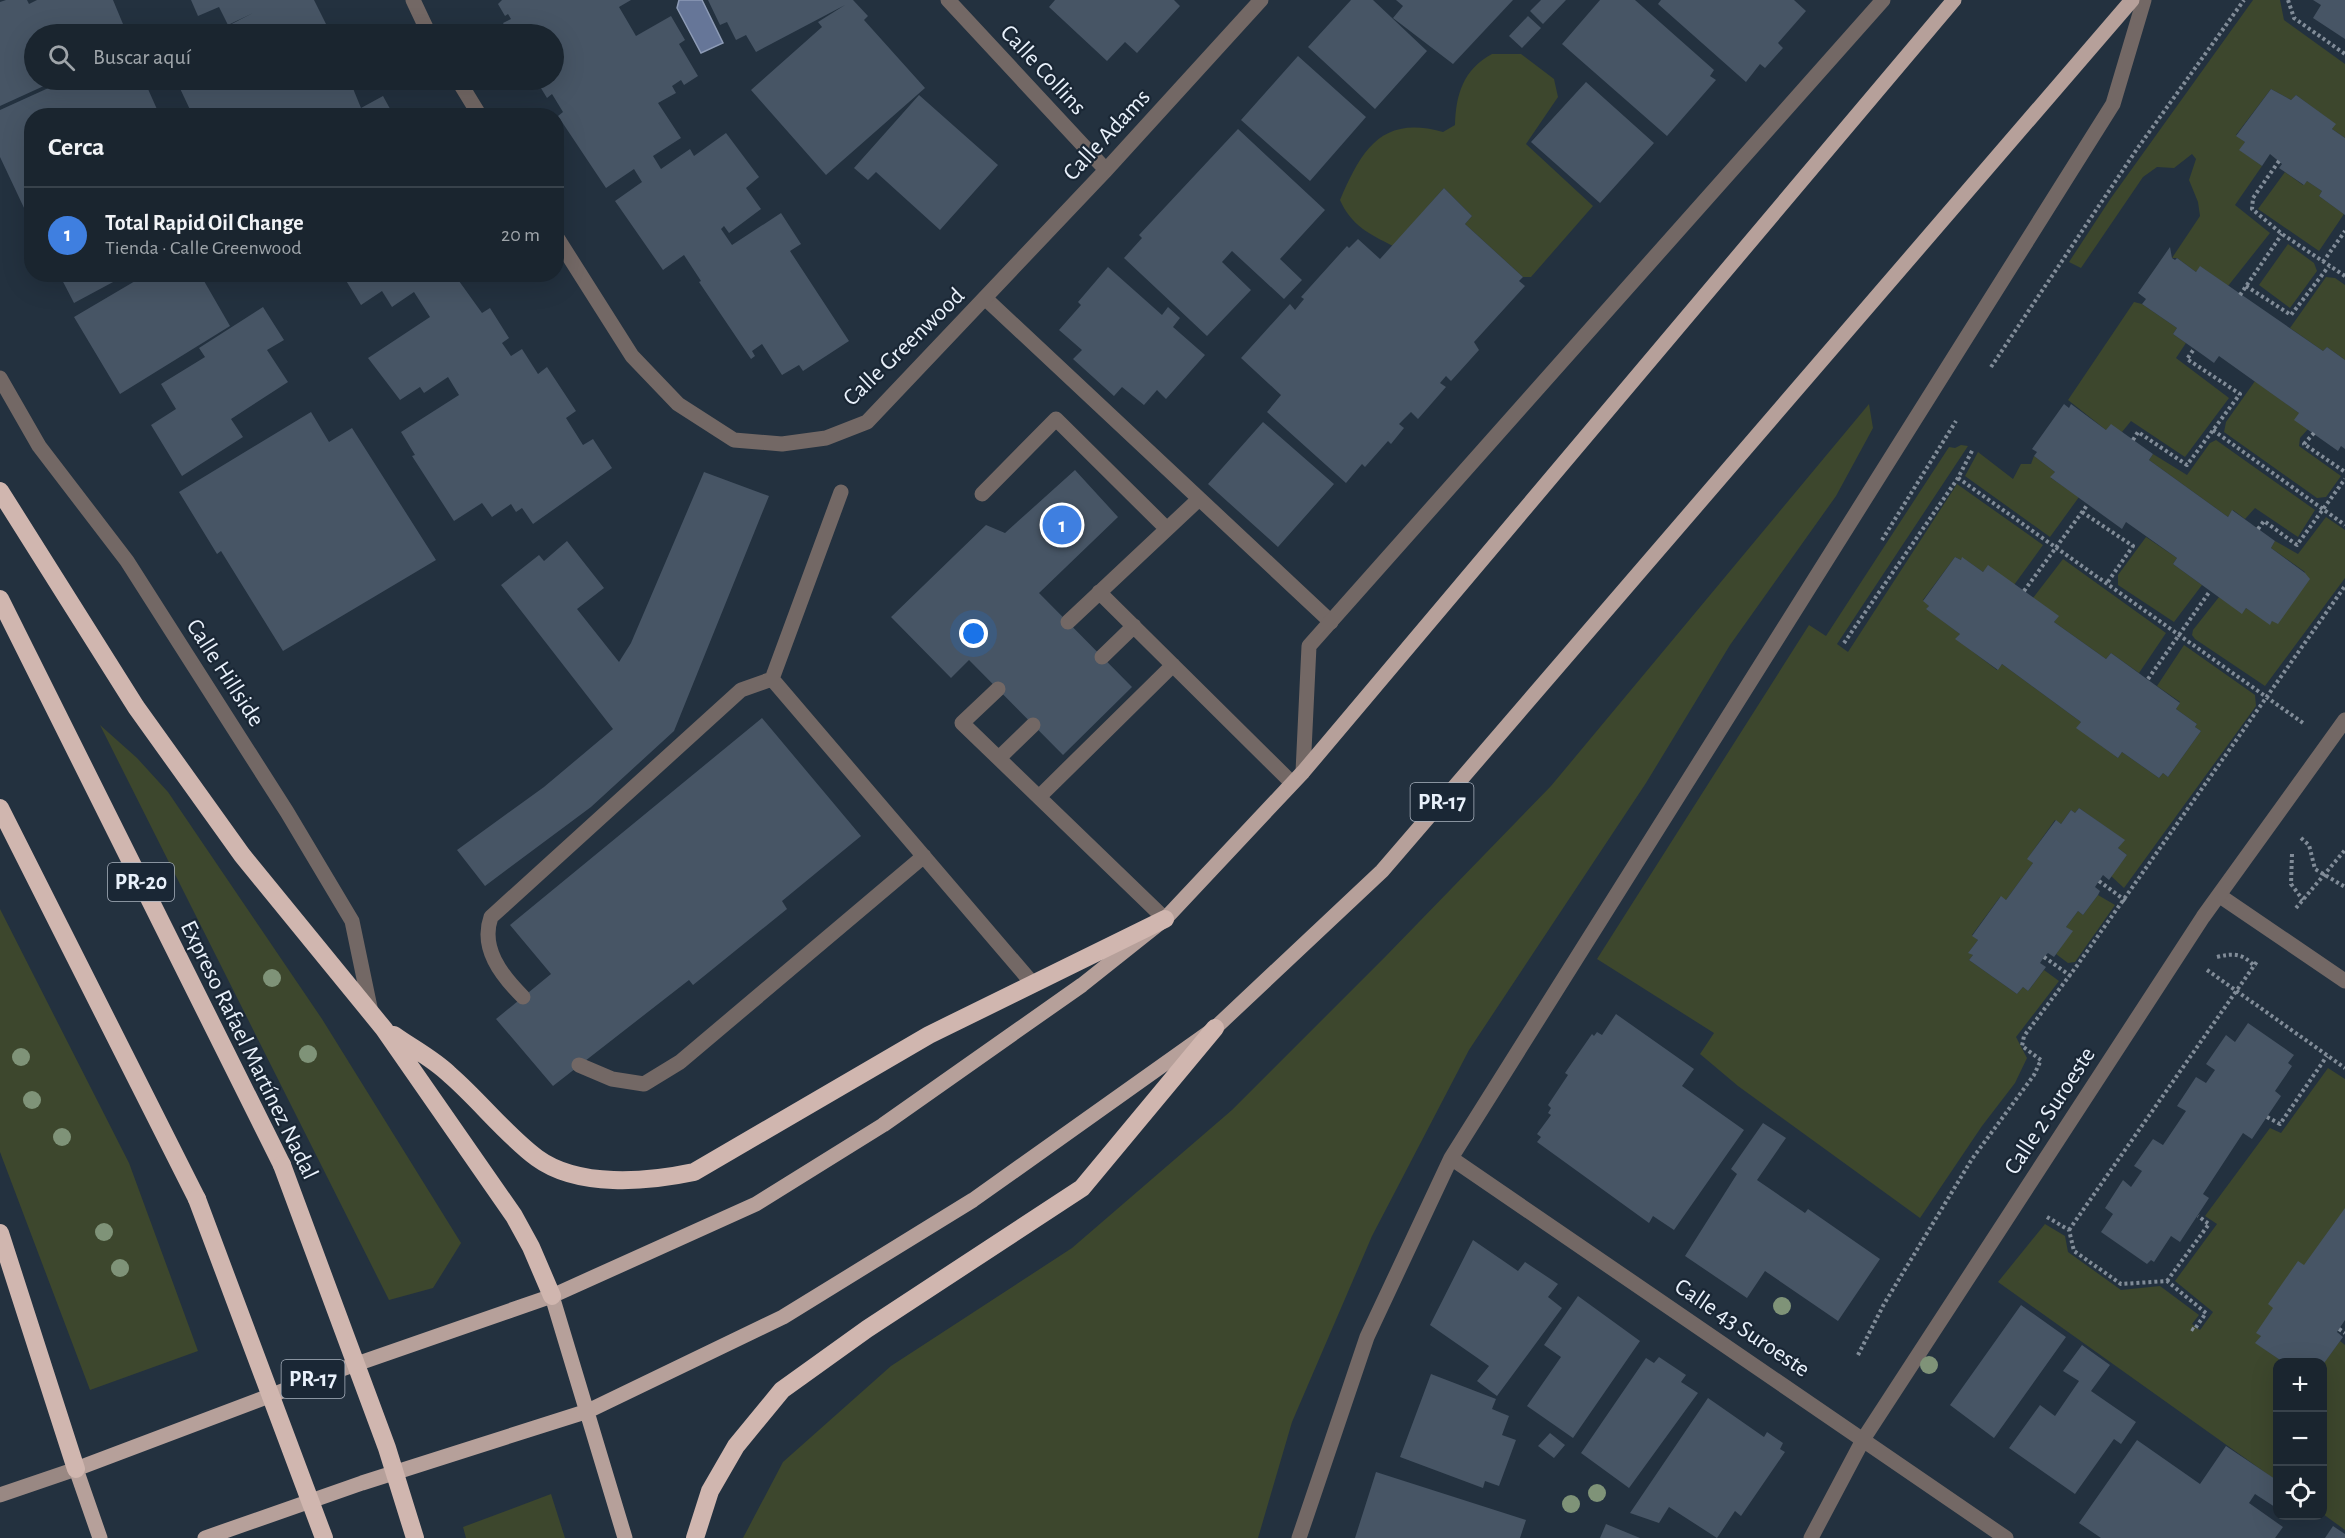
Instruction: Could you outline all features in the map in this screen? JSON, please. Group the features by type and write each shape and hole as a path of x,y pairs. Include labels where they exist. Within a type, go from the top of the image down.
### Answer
{"highway":[{"path":"0,491 142,717 242,855 384,1029 514,1215 552,1296"},
{"name":"Expreso Rafael Martínez Nadal","path":"0,599 282,1165 387,1448 415,1538"},
{"path":"0,808 197,1200 324,1538"},
{"path":"384,1029 449,1073 537,1159 576,1175 621,1181 661,1179 694,1172 929,1035 1165,919"},
{"path":"695,1538 710,1491 736,1446 782,1390 867,1329 1082,1188 1215,1028"},
{"path":"0,1233 76,1469"}],"main road":[{"name":"PR-17","path":"0,1495 76,1469 322,1376 552,1296 756,1204 883,1125 1082,986 1165,919 1297,778 1954,0"},
{"name":"PR-17","path":"205,1538 362,1483 588,1411 783,1317 973,1200 1215,1028 1382,871 2132,0"},
{"path":"552,1296 625,1538"},
{"path":"76,1469 100,1538"}],"street":[{"path":"413,0 424,24"},
{"name":"Calle Collins","path":"948,0 1106,170"},
{"name":"Calle Adams","path":"986,298 1261,0"},
{"path":"1297,778 1309,646 1883,0"},
{"path":"1299,1538 1367,1337 1451,1158 2113,104 2144,0"},
{"path":"464,90 475,108"},
{"name":"Calle Greenwood","path":"564,249 632,356 678,404 734,440 782,444 826,438 867,422 986,298"},
{"path":"986,298 1331,622"},
{"name":"Calle Hillside","path":"0,378 39,446 133,571 287,812 352,921 371,1012"},
{"path":"982,494 1056,419 1167,529"},
{"path":"772,679 841,492"},
{"path":"1068,622 1199,499"},
{"path":"1099,592 1173,665 1297,778"},
{"path":"1102,657 1134,626"},
{"path":"1040,797 1173,665"},
{"path":"772,679 1033,984"},
{"path":"523,998 492,956 485,933 491,916 741,690 772,679"},
{"path":"998,689 962,723 1165,919"},
{"name":"Calle 2 Suroeste","path":"1811,1538 1864,1438 2191,937 2345,720"},
{"path":"999,758 1033,725"},
{"path":"579,1065 612,1079 644,1084 680,1062 924,856"},
{"path":"2220,896 2345,981"},
{"name":"Calle 43 Suroeste","path":"1451,1158 1864,1438 2006,1538"}],"path":[{"path":"1989,370 2137,149 2244,0"},
{"path":"2288,0 2294,18 2345,54"},
{"path":"2279,161 2253,198 2252,209 2282,234 2345,276"},
{"path":"2324,262 2345,231"},
{"path":"2240,294 2282,234"},
{"path":"2246,286 2284,314 2291,315 2329,266"},
{"path":"2133,440 2138,432 2187,465 2240,394 2187,359 2194,349"},
{"path":"1880,543 1959,417"},
{"path":"2213,430 2345,525"},
{"path":"2314,433 2304,444 2345,472"},
{"path":"1844,643 1959,478 1973,449"},
{"path":"1959,478 2304,723 2336,733"},
{"path":"2258,529 2264,521 2298,545 2345,479"},
{"path":"2024,591 2088,504"},
{"path":"2082,512 2133,546 2107,583"},
{"path":"1858,1355 1884,1305 1972,1159 2034,1075 2041,1060 2022,1046 2021,1041 2125,900 2345,586"},
{"path":"2148,679 2210,591"},
{"path":"2303,900 2291,884 2290,872 2294,844 2301,838 2309,845 2315,869 2345,887"},
{"path":"2069,1230 2255,967 2276,933 2345,850"},
{"path":"2098,881 2125,900"},
{"path":"2255,967 2247,958 2233,953 2216,957 2206,969 2345,1068"},
{"path":"2044,957 2070,976"},
{"path":"2267,1117 2280,1124 2327,1056"},
{"path":"2043,1215 2069,1230 2074,1251 2121,1284 2167,1281 2206,1312 2194,1330 2189,1327"},
{"path":"2167,1281 2209,1224 2198,1216"},
{"path":"2339,1329 2345,1333"}],"green space":[{"path":"2253,0 2280,0 2284,20 2345,64 2345,138 2332,129 2335,124 2296,95 2291,100 2271,89 2236,135 2245,142 2240,150 2262,166 2235,205 2270,233 2228,286 2201,267 2196,272 2177,258 2172,258 2200,216 2198,202 2189,180 2196,159 2192,154 2174,168 2157,167 2143,177 2081,268 2069,262 2111,198"},
{"path":"1492,54 1521,54 1554,79 1558,97 1526,144 1593,206 1531,277 1523,277 1465,224 1472,216 1444,188 1393,246 1369,233 1355,222 1340,200 1357,165 1377,140 1404,128 1422,128 1443,132 1455,125 1457,103 1463,84 1474,67"},
{"path":"2285,172 2303,185 2307,181 2322,191 2319,196 2344,214 2319,251 2258,209"},
{"path":"2288,244 2314,263 2317,271 2290,308 2259,285"},
{"path":"2326,277 2335,278 2345,285 2345,360 2327,347 2323,351 2290,328"},
{"path":"2134,302 2142,304 2177,328 2173,334 2186,343 2176,358 2229,398 2185,457 2131,421 2122,432 2106,430 2068,400"},
{"path":"2255,381 2299,413 2308,429 2300,438 2299,446 2341,476 2326,497 2317,498 2224,432 2226,422"},
{"path":"1869,404 1873,428 1836,496 1730,645 1646,783 1469,1050 1372,1236 1292,1422 1258,1538 743,1538 783,1462 891,1366 1072,1248 1232,1110 1385,957 1551,786"},
{"path":"2216,440 2315,510 2298,537 2255,508 2245,519 2233,510 2228,517 2149,460 2153,454 2187,475 2210,443"},
{"path":"1961,445 1968,446 1837,644 1848,652 1957,484 2043,545 2014,585 1988,566 1983,572 1963,558 1961,560 1955,557 1923,600 1929,606 1927,609 1960,634 1956,639 1997,670 2002,664 2081,722 2077,728 2118,758 2122,752 2159,778 2163,773 2168,777 2201,731 2195,727 2197,724 2176,709 2180,702 2157,686 2184,645 2255,695 2256,706 2124,888 2111,876 2127,855 2118,848 2124,840 2079,808 2075,813 2071,810 2061,824 2055,820 2028,858 2033,863 2006,900 2000,897 1972,935 1978,940 1969,952 1973,955 1969,960 2017,994 2023,987 2028,991 2044,970 2059,981 2016,1037 2027,1058 2015,1083 1982,1126 1920,1218 1738,1086 1700,1054 1714,1033 1597,959 1809,625 1826,636 1949,447 1955,448"},
{"path":"1978,452 2013,479 2021,464 2031,464 2034,456 2055,472 2051,478 2079,497 2050,537 1965,476"},
{"path":"2326,517 2345,530 2345,578 2265,686 2195,639 2192,635 2193,630 2219,597 2242,613 2246,608 2270,624 2305,572 2271,548 2275,541 2298,554"},
{"path":"2146,537 2177,558 2173,564 2202,585 2174,622 2118,585 2118,575"},
{"path":"2063,559 2166,633 2139,673 2111,653 2106,659 2054,622 2058,616 2033,598"},
{"path":"100,725 137,758 168,792 322,1019 461,1243 433,1288 389,1300"},
{"path":"2098,895 2115,905 2075,962 2068,963 2056,954 2072,931 2066,927 2078,911 2083,915"},
{"path":"0,909 129,1163 198,1351 90,1390 0,1152"},
{"path":"2328,1068 2345,1079 2345,1216 2256,1343 2277,1358 2273,1358 2273,1478 1998,1282 2045,1224 2065,1236 2068,1252 2121,1290 2160,1286 2199,1315 2192,1324 2200,1330 2213,1312 2175,1281 2217,1224 2205,1216 2270,1128 2281,1133"},
{"path":"2340,1341 2345,1345 2345,1530 2327,1517 2327,1359"},
{"path":"551,1494 565,1538 466,1538 463,1527"}],"water":[{"path":"679,0 702,0 723,43 701,53 677,8"}],"building":[{"path":"27,0 29,4 37,0 113,0 123,24 24,24 24,90 35,90 0,106 0,2"},
{"path":"191,0 314,0 326,24 232,24 253,13 228,24 219,7 198,16"},
{"path":"502,0 631,0 619,7 636,36 671,16 685,40 679,44 698,76 684,85 681,80 672,86 676,93 658,103 681,138 653,156 661,169 690,149 694,156 726,133 759,177 746,188 761,209 729,233 724,226 721,229 732,245 781,213 801,244 790,251 849,341 803,371 799,365 782,375 762,344 752,351 755,356 751,359 699,282 701,281 684,255 663,270 615,201 642,182 634,169 606,188 564,125 564,108 561,108 552,94 547,98 542,90 564,90 564,24 504,24 511,19 508,14 505,16 498,4"},
{"path":"708,0 853,0 868,16 864,20 925,88 826,175 751,90 822,27 818,22 845,5 756,52 746,35 736,40 727,22 720,25"},
{"path":"1055,0 1174,0 1180,6 1137,53 1125,42 1107,61 1049,7"},
{"path":"1351,0 1373,0 1427,51 1375,109 1308,47"},
{"path":"1396,0 1513,0 1453,64 1393,18 1403,6"},
{"path":"1541,0 1566,0 1543,24 1530,11"},
{"path":"1600,0 1635,0 1714,70 1710,76 1716,80 1667,136 1562,44"},
{"path":"1661,0 1794,0 1806,11 1778,43 1783,48 1765,68 1760,64 1746,82 1658,4"},
{"path":"2313,0 2345,0 2345,39 2313,18 2321,5"},
{"path":"1528,16 1541,28 1522,48 1509,36"},
{"path":"1298,56 1366,117 1310,181 1241,120"},
{"path":"1586,82 1654,143 1600,203 1531,142"},
{"path":"2271,89 2291,100 2296,95 2336,124 2332,129 2345,138 2345,215 2319,196 2322,191 2307,181 2304,185 2279,168 2282,164 2270,154 2262,166 2239,150 2245,142 2236,136"},
{"path":"44,90 148,90 156,108 24,108 24,208 0,157 0,110"},
{"path":"181,90 354,90 361,108 189,108"},
{"path":"919,95 998,165 940,230 876,172 868,180 854,168"},
{"path":"383,96 390,108 361,108"},
{"path":"1238,129 1325,210 1280,259 1302,280 1284,299 1232,251 1222,262 1251,290 1207,336 1124,258 1142,238 1139,235"},
{"path":"1444,188 1472,216 1465,224 1523,277 1519,281 1525,286 1474,342 1479,350 1451,381 1446,376 1440,383 1446,387 1418,419 1411,412 1399,424 1404,428 1391,444 1388,441 1365,467 1362,464 1346,483 1267,412 1281,395 1241,358 1290,304 1295,310 1304,299 1301,297 1347,246 1349,248 1358,239 1380,259"},
{"path":"2170,247 2172,258 2175,260 2177,258 2196,272 2200,266 2323,351 2327,347 2345,360 2345,449 2341,446 2338,451 2294,420 2299,413 2219,356 2214,363 2173,334 2177,328 2142,304 2146,299 2138,293"},
{"path":"1108,267 1162,315 1168,307 1180,318 1173,327 1205,355 1166,399 1157,390 1144,405 1122,387 1114,396 1073,359 1082,350 1059,330 1081,305 1078,302"},
{"path":"63,282 113,282 74,303"},
{"path":"133,282 205,282 230,326 120,394 74,317"},
{"path":"347,282 460,282 482,313 490,308 509,338 502,343 511,356 522,349 538,374 547,367 576,411 566,418 583,445 593,439 612,468 533,524 522,508 516,512 511,504 492,517 482,503 454,521 412,456 415,455 401,432 459,395 448,377 424,393 420,387 400,400 368,358 430,317 414,292 392,307 382,291 361,305"},
{"path":"263,307 284,340 267,350 288,382 231,419 243,437 182,476 151,425 176,409 161,384 205,357 199,348"},
{"path":"2064,404 2069,408 2071,404 2106,430 2111,424 2153,454 2149,460 2228,517 2232,510 2275,541 2271,548 2310,579 2278,624 2272,621 2270,625 2246,608 2242,614 2173,564 2177,558 2126,522 2122,529 2050,477 2055,472 2034,456 2037,452 2032,449"},
{"path":"311,412 329,442 352,428 436,560 283,651 221,551 217,554 179,492"},
{"path":"1263,422 1334,484 1278,547 1208,484"},
{"path":"1075,470 1118,517 1039,593 1132,687 1063,755 969,660 951,678 891,617 986,525 1005,533"},
{"path":"704,472 769,496 674,731 591,807 485,886 457,850 544,787 613,729 501,585 539,555 544,561 567,541 604,588 577,609 619,662 631,643"},
{"path":"1955,557 1961,560 1962,557 1983,572 1988,565 2059,616 2054,622 2106,659 2111,653 2180,703 2176,709 2197,724 2195,727 2201,731 2168,777 2163,773 2159,778 2122,752 2118,758 2076,728 2081,722 2002,664 1998,670 1955,639 1960,634 1926,609 1929,606 1923,601"},
{"path":"762,718 861,836 782,901 787,909 693,985 689,980 553,1086 496,1019 551,974 510,925"},
{"path":"2079,808 2125,840 2118,848 2127,855 2109,880 2103,875 2095,887 2100,891 2098,895 2083,915 2078,911 2066,927 2073,931 2054,957 2048,953 2044,957 2040,963 2046,967 2028,991 2023,987 2017,994 1969,960 1973,955 1968,953 1978,940 1972,936 2001,896 2006,900 2033,863 2027,859 2056,820 2061,824 2071,810 2075,813"},
{"path":"1616,1014 1694,1069 1682,1086 1744,1130 1674,1230 1653,1216 1649,1223 1537,1142 1541,1137 1537,1134 1551,1115 1548,1113 1551,1108 1548,1105 1568,1075 1565,1073 1592,1034 1594,1036 1597,1032 1602,1035"},
{"path":"2248,1023 2294,1055 2288,1063 2292,1066 2275,1091 2281,1096 2252,1139 2243,1133 2203,1194 2209,1198 2180,1242 2171,1236 2154,1262 2151,1260 2147,1264 2101,1232 2113,1214 2105,1208 2123,1180 2131,1187 2142,1171 2134,1166 2153,1139 2163,1145 2186,1111 2177,1106 2196,1077 2206,1083 2215,1070 2206,1064 2226,1035 2235,1042"},
{"path":"1763,1123 1786,1138 1757,1180 1805,1213 1808,1209 1880,1259 1838,1321 1765,1271 1747,1298 1685,1256 1737,1174 1731,1169"},
{"path":"2345,1208 2345,1320 2337,1332 2343,1337 2327,1359 2277,1358 2255,1343 2261,1336 2256,1333 2273,1308 2268,1304 2298,1261 2304,1265"},
{"path":"1473,1240 1518,1271 1525,1262 1558,1284 1548,1297 1562,1308 1497,1396 1477,1381 1489,1366 1430,1325"},
{"path":"1578,1296 1640,1341 1573,1438 1527,1406 1561,1357 1544,1345"},
{"path":"2021,1305 2066,1337 1994,1438 1950,1405"},
{"path":"2082,1345 2110,1365 2091,1391 2136,1422 2121,1444 2114,1439 2075,1494 2009,1448 2040,1405 2055,1416 2079,1381 2063,1371"},
{"path":"1659,1357 1686,1375 1681,1382 1698,1393 1629,1488 1581,1453 1646,1358 1654,1363"},
{"path":"1431,1374 1496,1399 1492,1409 1509,1416 1502,1435 1516,1440 1499,1486 1485,1481 1483,1488 1400,1457"},
{"path":"1708,1398 1764,1437 1767,1432 1783,1443 1780,1449 1785,1452 1741,1516 1735,1511 1717,1538 1669,1507 1659,1523 1630,1513"},
{"path":"1550,1433 1565,1445 1554,1458 1538,1446"},
{"path":"2137,1440 2200,1484 2226,1446 2273,1478 2273,1506 2255,1494 2249,1503 2283,1527 2275,1538 2101,1538 2079,1523"},
{"path":"1376,1472 1526,1520 1520,1538 1355,1538"},
{"path":"1606,1524 1640,1538 1600,1538"},
{"path":"2333,1526 2345,1534 2345,1538 2325,1538"}],"place":[{"name":"Total Rapid Oil Change","path":"1062,525"}]}
